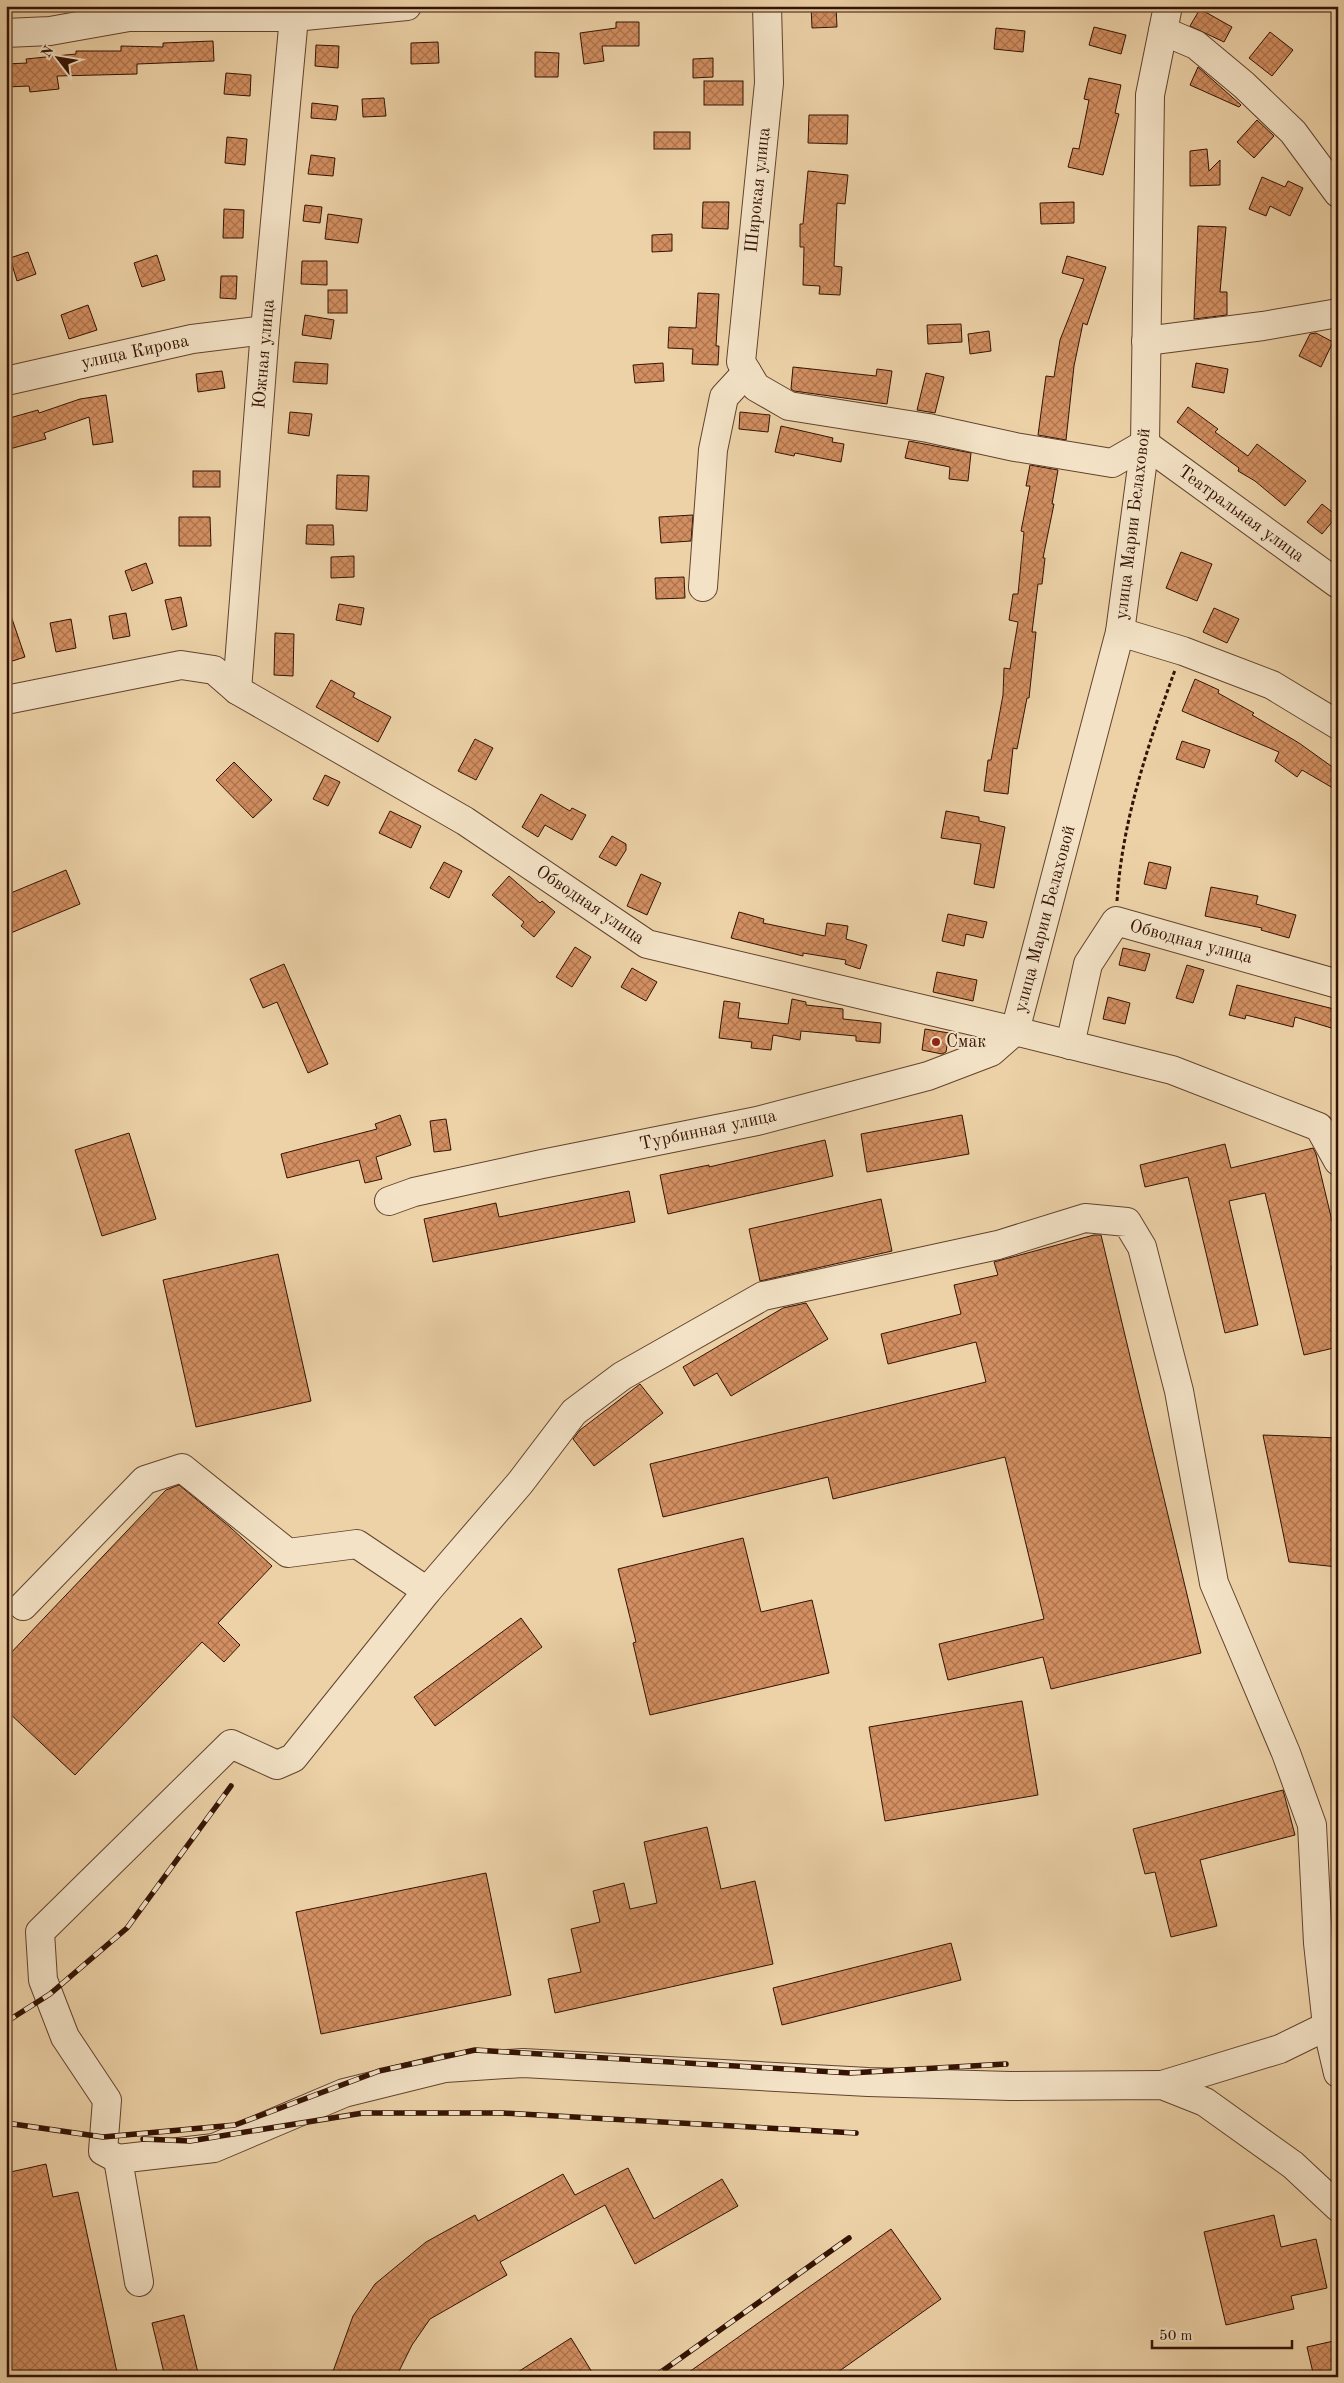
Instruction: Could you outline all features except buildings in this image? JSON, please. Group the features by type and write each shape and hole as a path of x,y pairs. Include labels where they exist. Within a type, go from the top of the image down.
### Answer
{"street":[{"path":"6,33 50,31 129,17 407,6"},
{"name":"Широкая улица","path":"747,372 741,362 769,83 767,6"},
{"name":"Южная улица","path":"237,690 265,330 293,12"},
{"path":"1166,19 1244,85 1293,132 1338,193"},
{"name":"улица Марии Белаховой","path":"1016,1031 1120,632 1145,444 1150,95 1166,19"},
{"path":"1146,341 1338,314"},
{"name":"улица Кирова","path":"6,381 192,339 265,330"},
{"path":"703,587 713,450 724,397 747,372 756,387 789,406 928,428 1015,447 1112,463 1145,444"},
{"name":"Театральная улица","path":"1145,444 1338,584"},
{"path":"1120,632 1182,651 1272,685 1338,725"},
{"name":"Обводная улица","path":"6,700 181,665 214,670 237,690 465,821 647,944 1016,1031 1172,1070 1319,1127 1338,1161"},
{"name":"Обводная улица","path":"1070,1045 1088,964 1116,921 1338,984"},
{"name":"Турбинная улица","path":"389,1201 414,1192 478,1178 757,1121 919,1078 991,1052 1016,1031"},
{"path":"1327,2026 1280,2049 1162,2085 1010,2086 868,2082 523,2063 446,2068 344,2093 214,2148 118,2158 103,2151 107,2100 65,2037 43,1980 40,1932 230,1744 278,1765 293,1758 427,1591 520,1483 574,1412 622,1376 763,1296 998,1245 1085,1218 1127,1222 1142,1246 1178,1391 1214,1583 1286,1753 1312,1825 1318,1943 1327,2026 1338,2073"},
{"path":"23,1606 145,1480 182,1468 288,1553 357,1544 427,1591"},
{"path":"1162,2085 1205,2102 1293,2165 1338,2207"},
{"path":"118,2158 139,2282"}],"path":[{"path":"1116,921 1119,866 1145,752 1182,651"}],"railway":[{"path":"6,2022 50,1994 127,1928 231,1786"},
{"path":"6,2123 103,2137 235,2125 379,2071 475,2050 850,2073 1006,2064"},
{"path":"143,2139 190,2141 363,2113 503,2113 856,2133"},
{"path":"654,2377 849,2238"}],"place":[{"name":"Смак","path":"936,1042"}]}
